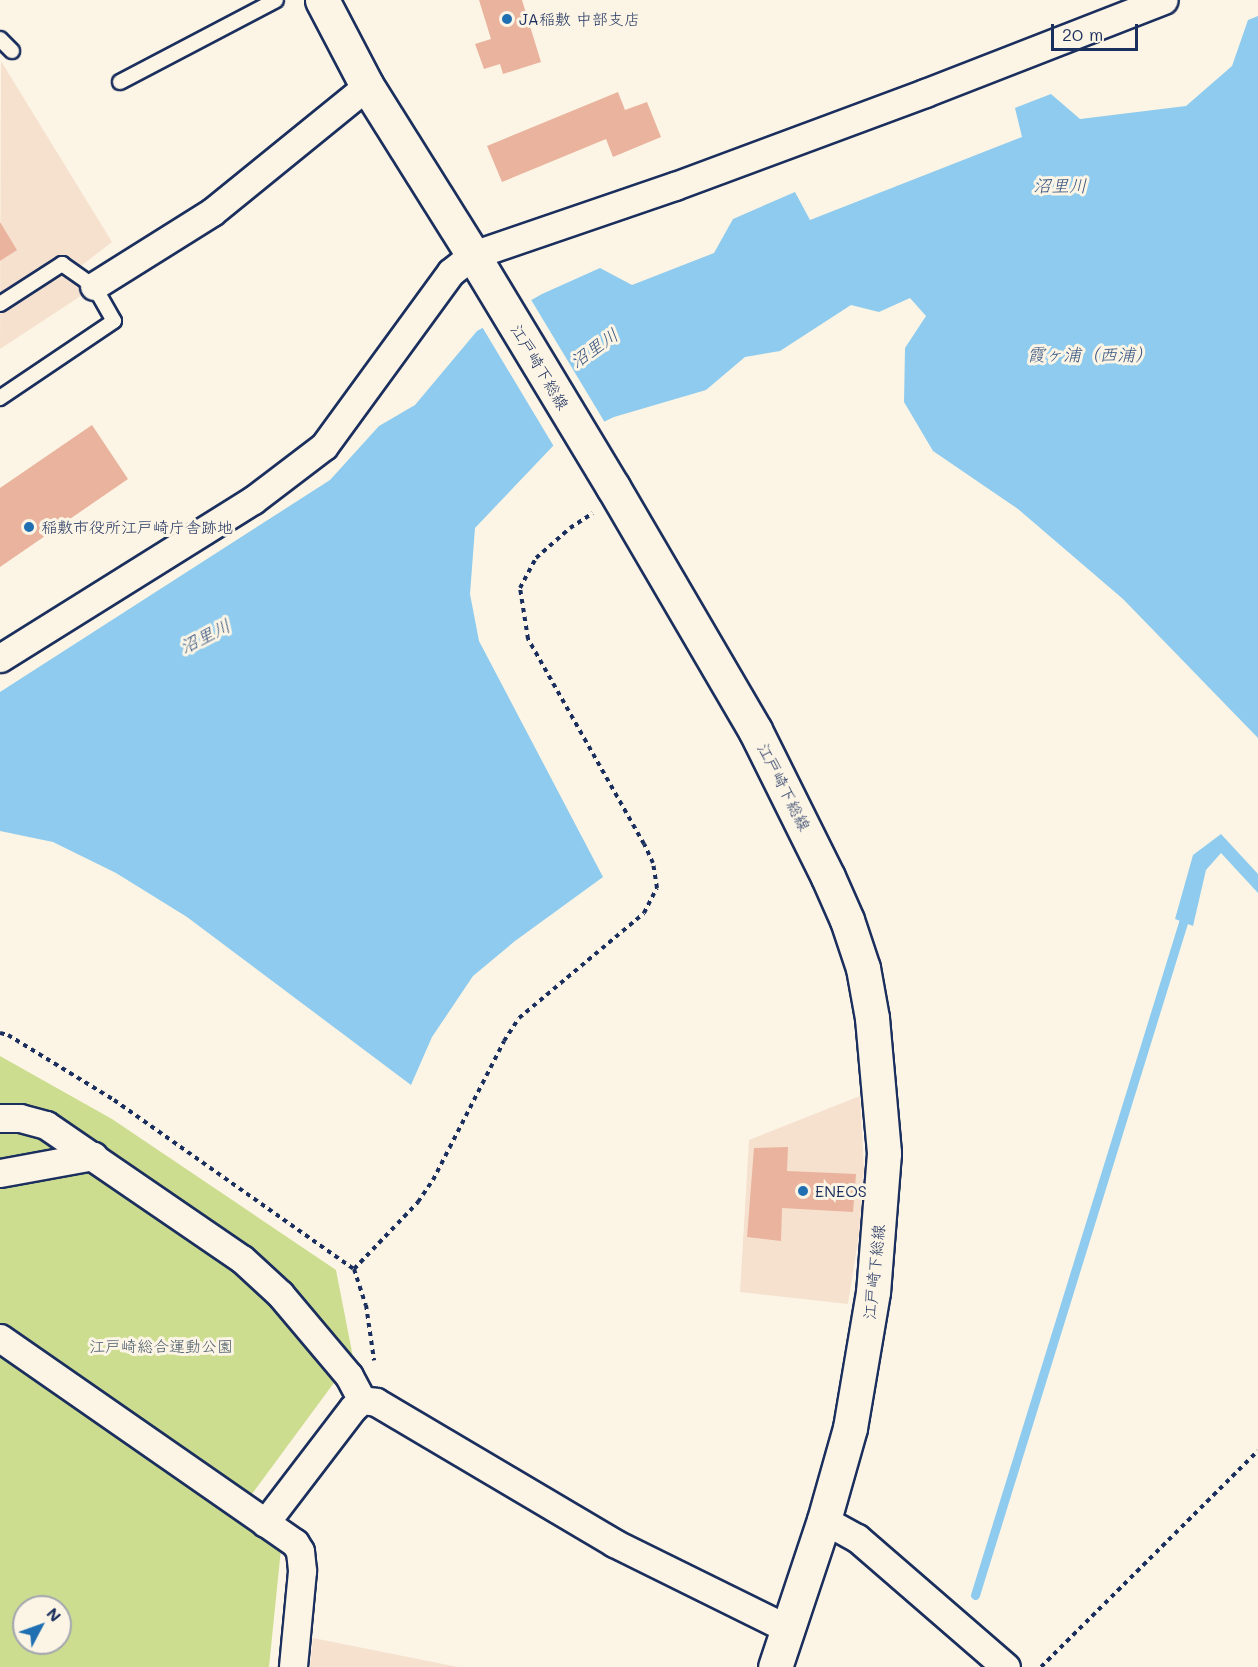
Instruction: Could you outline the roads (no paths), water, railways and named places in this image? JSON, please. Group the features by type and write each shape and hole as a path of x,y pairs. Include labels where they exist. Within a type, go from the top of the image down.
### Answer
{"main road":[{"name":"江戸崎下総線","path":"322,0 367,86 479,265 616,492 754,729 801,819 847,920 863,968 880,1084 884,1153 873,1292 850,1428 824,1520 775,1667"}],"street":[{"path":"0,658 253,500 324,446 451,272 479,265 675,186 1164,0"},
{"path":"94,286 212,212 367,86"},
{"path":"0,1118 20,1118 46,1125 261,1274 369,1401 614,1542 788,1629"},
{"path":"0,1173 93,1156"},
{"path":"0,1338 295,1543 302,1561 293,1667"},
{"path":"265,1523 353,1408 369,1401"},
{"path":"824,1520 856,1538 1006,1667"}],"lane":[{"path":"120,82 276,0"},
{"path":"0,39 12,51"},
{"path":"0,304 62,264 94,286 114,321 0,398"}],"water":[{"path":"1258,16 1258,738 1123,599 1018,509 933,451 904,402 905,348 926,316 910,298 879,312 851,305 780,351 745,357 706,390 614,417 553,446 475,528 470,594 479,641 603,877 515,941 473,976 432,1037 411,1085 187,917 116,873 53,842 0,831 0,692 330,480 379,426 415,405 477,331 542,294 600,268 632,285 714,253 733,219 795,192 810,220 1022,137 1015,108 1051,94 1080,119 1186,106 1232,66 1248,20"},
{"path":"1221,834 1258,874 1258,893 1221,853 1206,870 1193,926 1175,919 1193,855"}],"waterway":[{"path":"975,1595 1186,913"}],"place":[{"name":"JA稲敷 中部支店","path":"507,19"},
{"name":"稲敷市役所江戸崎庁舎跡地","path":"29,527"},
{"name":"ENEOS","path":"803,1191"}],"water label":[{"name":"沼里川","path":"1060,185"},
{"name":"沼里川","path":"594,348"},
{"name":"霞ヶ浦（西浦）","path":"1090,354"},
{"name":"沼里川","path":"205,636"}],"park label":[{"name":"江戸崎総合運動公園","path":"161,1346"}]}
